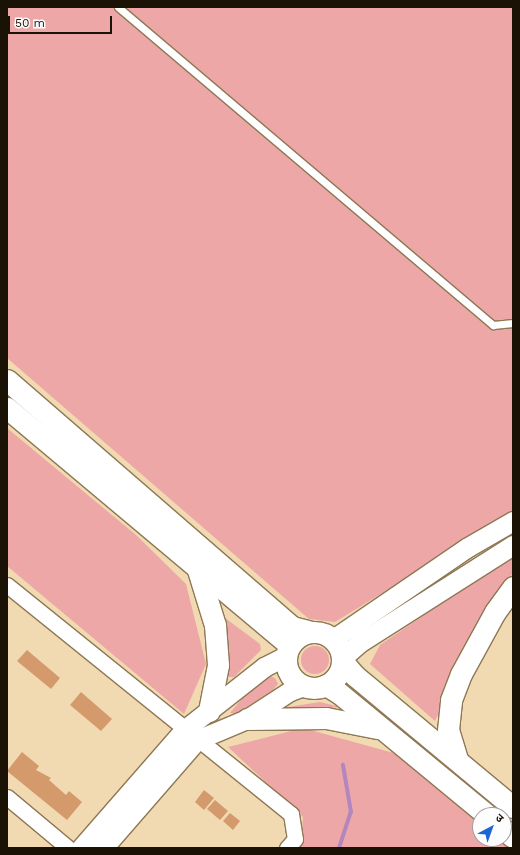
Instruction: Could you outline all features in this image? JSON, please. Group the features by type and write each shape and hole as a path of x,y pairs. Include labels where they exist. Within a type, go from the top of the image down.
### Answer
{"main road":[{"path":"7,380 292,627 333,639 342,660 354,675 513,807"},
{"path":"7,408 196,567 288,650"},
{"path":"196,567 215,625 218,665 209,711"},
{"path":"456,759 448,730 451,700 461,674 495,612 513,587"},
{"path":"312,632 295,638 288,650 292,678 304,686 326,685 338,674 342,660"},
{"path":"326,685 386,731 477,807"},
{"path":"248,719 326,718 357,722 386,731"}],"street":[{"path":"333,639 468,547 513,521"},
{"path":"342,660 359,643 513,545"},
{"path":"8,588 190,735 291,814 294,839 287,848"},
{"path":"103,848 209,711 264,667 288,650"},
{"path":"81,848 190,735 248,719 290,691 304,686"},
{"path":"7,797 68,848"}],"lane":[{"path":"118,7 493,325 513,323"}],"shaded area":[{"path":"7,7 513,7 513,513 335,622 309,619 7,358"},
{"path":"7,428 136,535 186,584 206,664 184,714 7,566"},
{"path":"513,555 513,573 480,622 435,721 370,664 380,645"},
{"path":"221,615 260,644 261,650 234,677 229,677 226,673"},
{"path":"315,646 325,650 329,660 325,670 315,674 305,670 301,660 305,650"},
{"path":"267,675 275,678 278,684 273,690 236,714 230,713 254,684"},
{"path":"355,686 497,807 487,807 351,691"},
{"path":"320,702 340,707 273,712 288,707"},
{"path":"303,728 401,755 472,813 472,847 513,848 295,848 301,840 303,817 228,747"}],"building":[{"path":"27,650 60,678 51,689 17,661"},
{"path":"81,692 112,719 101,731 70,705"},
{"path":"22,752 39,766 36,770 51,778 49,780 66,795 69,791 82,802 67,820 7,771"},
{"path":"204,790 214,798 204,810 195,802"},
{"path":"215,800 228,811 220,820 207,809"},
{"path":"230,813 240,821 233,830 223,821"}],"waterway":[{"path":"339,848 351,812 343,765"}]}
